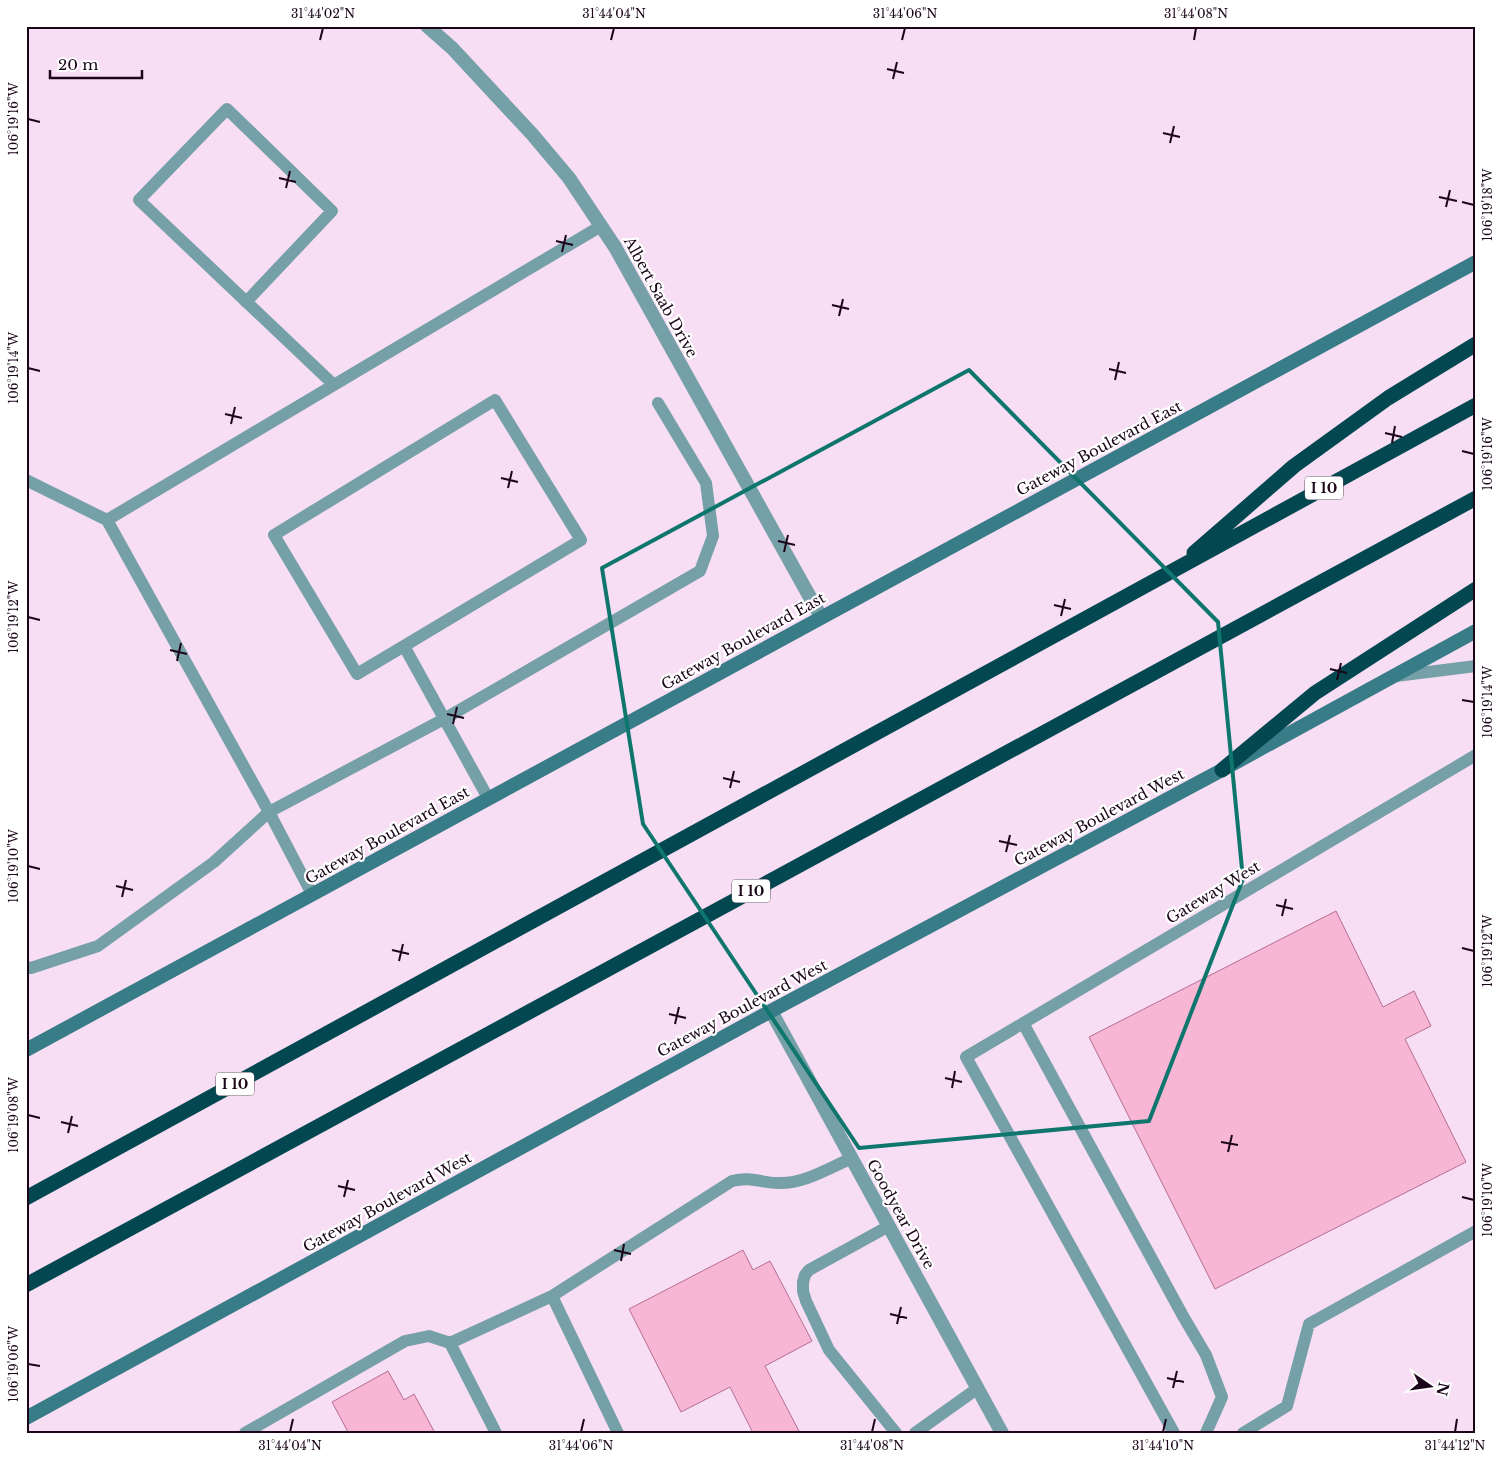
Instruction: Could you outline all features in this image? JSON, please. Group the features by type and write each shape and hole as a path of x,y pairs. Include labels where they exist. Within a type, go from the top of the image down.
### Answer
{"highway":[{"path":"1172,572 1294,466 1388,398 1476,344"},
{"name":"I 10","path":"26,1198 1476,405"},
{"name":"I 10","path":"26,1285 1476,498"},
{"path":"1222,770 1315,693 1476,589"}],"main road":[{"name":"Gateway Boulevard East","path":"26,1050 1476,262"},
{"name":"Gateway Boulevard West","path":"26,1418 771,1011 1222,770 1476,631"}],"street":[{"name":"Albert Saab Drive","path":"427,26 452,48 532,134 569,178 620,256 821,617"},
{"name":"Goodyear Drive","path":"771,1011 1002,1433"}],"lane":[{"path":"246,302 332,211 227,109 138,200 334,386"},
{"path":"107,520 601,226"},
{"path":"496,400 581,540 404,646 357,674 274,535 496,400"},
{"path":"26,967 31,968 98,946 214,862 269,812 444,719 700,571 713,536 706,483 658,403"},
{"path":"26,480 107,520 269,812 312,894"},
{"path":"404,646 488,798"},
{"path":"1394,676 1476,666"},
{"name":"Gateway West","path":"1174,1433 966,1057 1476,756"},
{"path":"1023,1023 1182,1316 1206,1355 1222,1397 1206,1433"},
{"path":"245,1433 405,1342 429,1336 450,1343 552,1296 732,1181 743,1178 778,1184 792,1182 852,1158"},
{"path":"889,1226 815,1266 805,1275 803,1282 806,1301 829,1350 896,1433"},
{"path":"1243,1433 1287,1406 1309,1324 1476,1231"},
{"path":"552,1296 618,1433"},
{"path":"450,1343 496,1433"},
{"path":"915,1433 978,1388"}],"highlighted area":[{"path":"969,370 1218,622 1243,879 1149,1121 859,1148 643,824 602,568"}],"building":[{"path":"1336,911 1383,1007 1414,991 1431,1026 1405,1039 1466,1162 1215,1289 1089,1037"},
{"path":"743,1250 753,1270 770,1261 812,1341 765,1366 800,1433 753,1433 730,1387 681,1412 629,1309"},
{"path":"388,1371 404,1400 414,1394 435,1433 346,1433 348,1432 332,1402"}]}
